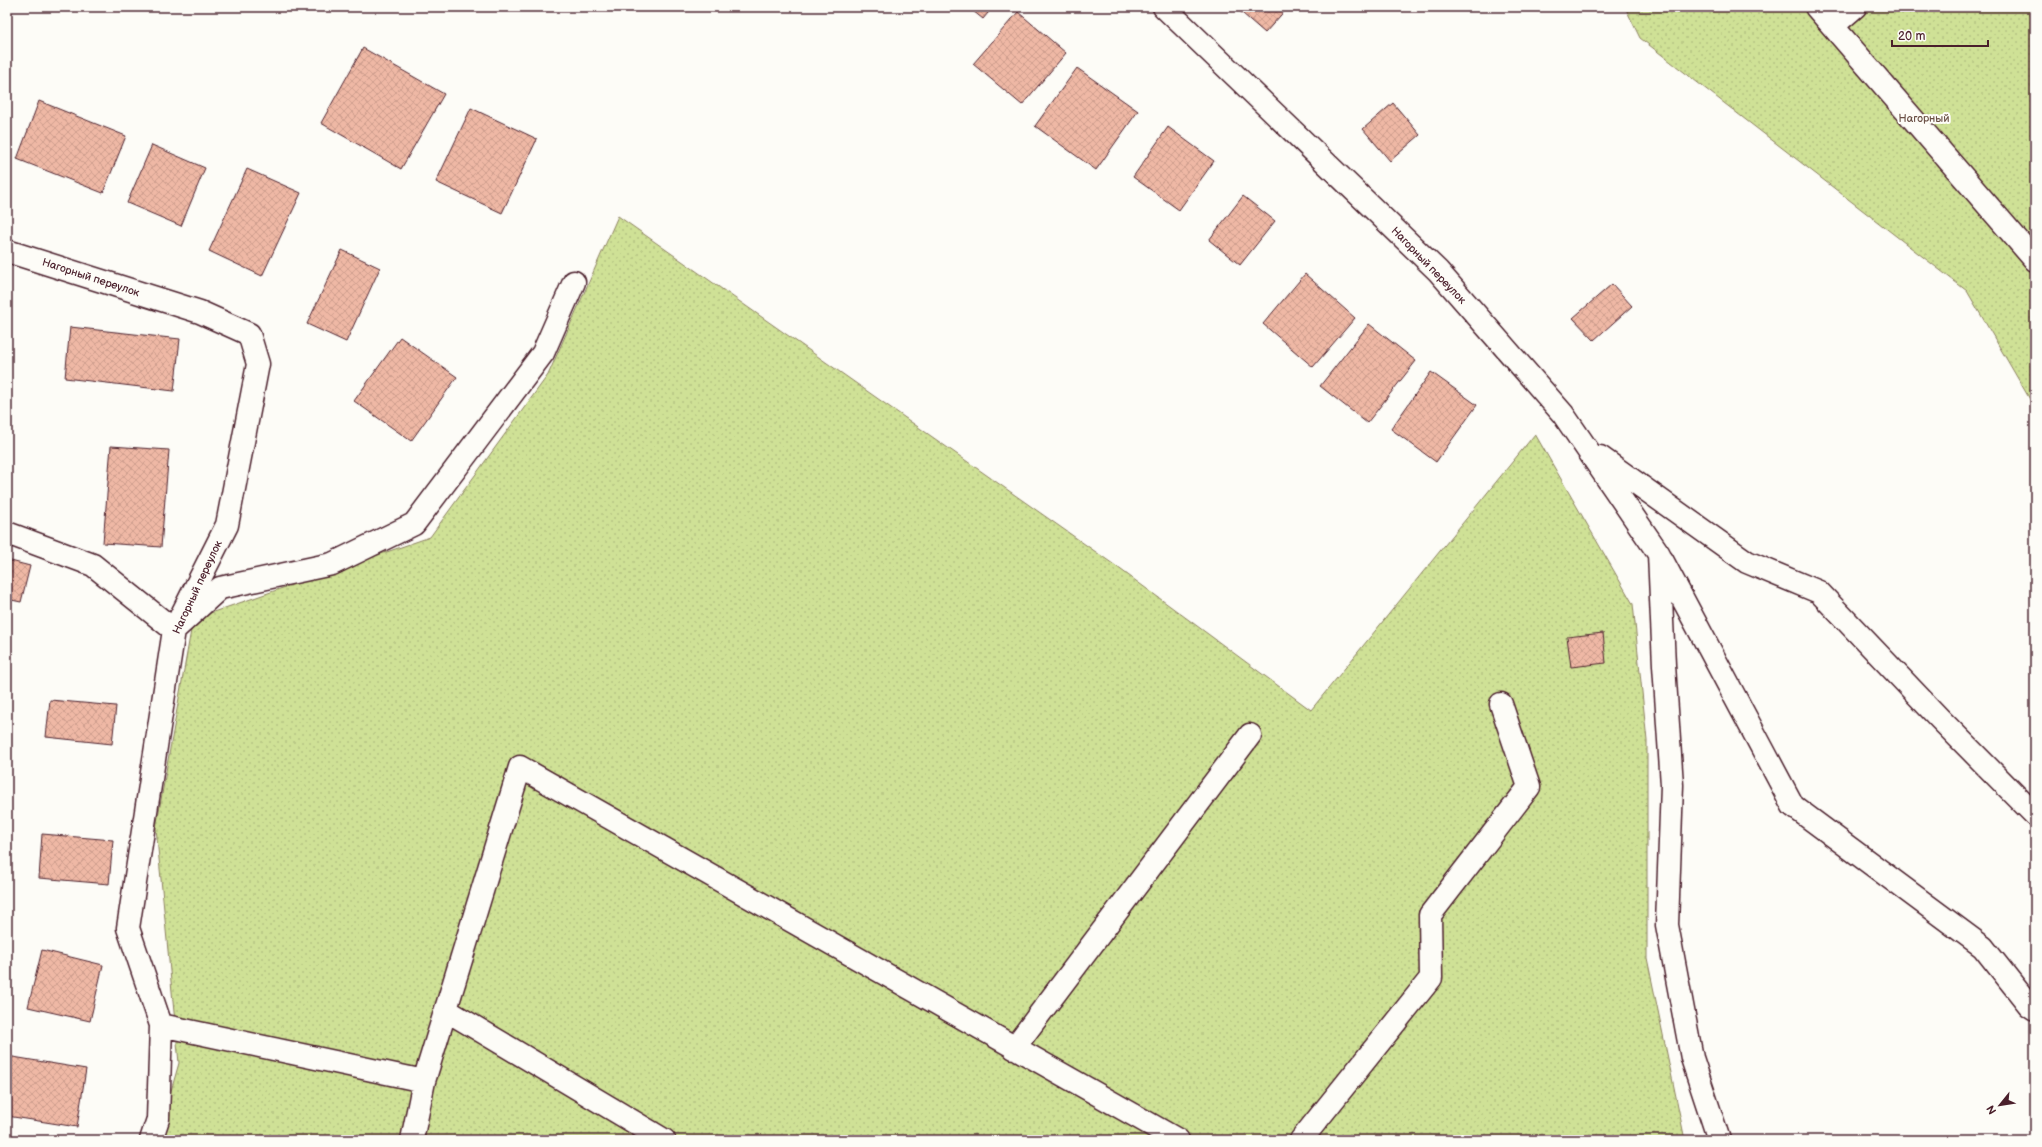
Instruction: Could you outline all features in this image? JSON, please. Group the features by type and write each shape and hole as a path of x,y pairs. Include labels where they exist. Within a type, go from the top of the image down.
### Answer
{"street":[{"name":"Нагорный переулок","path":"1164,7 1438,271 1563,414 1657,552 1793,806 1983,947 2029,1004 2035,1009"},
{"path":"1816,7 2035,260"},
{"path":"1833,26 1855,7"},
{"name":"Нагорный переулок","path":"7,250 200,312 249,334 258,364 227,525 174,630 128,928 161,1026 158,1119 151,1140"},
{"path":"7,533 93,565 174,630 220,588 332,564 414,524 543,353 574,282"},
{"path":"1600,457 1747,562 1819,592 1940,719 2035,815"},
{"path":"1657,552 1672,786 1667,925 1692,1058 1719,1140"},
{"path":"1301,1140 1431,978 1430,915 1529,787 1501,704"},
{"path":"1014,1048 1250,735"},
{"path":"412,1140 424,1081 520,767 1178,1140"},
{"path":"446,1010 664,1140"},
{"path":"161,1026 424,1081"}],"green space":[{"name":"Нагорный","path":"1625,7 2035,7 2035,408 1967,291 1640,38"},
{"path":"618,216 1113,564 1311,710 1535,434 1633,604 1647,741 1647,958 1685,1140 157,1140 179,1063 156,828 193,619 430,537 548,375"}],"building":[{"path":"968,7 993,7 983,19"},
{"path":"1235,7 1288,7 1265,33"},
{"path":"1018,12 1066,53 1022,105 973,64"},
{"path":"363,48 444,94 401,169 321,123"},
{"path":"1077,68 1138,111 1096,170 1035,126"},
{"path":"39,101 126,136 103,193 17,159"},
{"path":"1393,103 1420,135 1390,161 1363,129"},
{"path":"471,108 537,139 502,213 436,182"},
{"path":"1168,127 1214,161 1179,210 1133,177"},
{"path":"152,145 205,168 181,226 127,203"},
{"path":"247,169 301,193 262,276 209,251"},
{"path":"1243,196 1275,221 1240,265 1209,240"},
{"path":"342,250 380,268 346,342 307,324"},
{"path":"1305,274 1355,318 1313,367 1263,324"},
{"path":"1612,284 1632,306 1594,340 1573,318"},
{"path":"1369,324 1416,361 1367,423 1320,386"},
{"path":"70,327 180,339 174,391 65,378"},
{"path":"400,337 457,377 411,441 354,401"},
{"path":"1431,372 1477,405 1436,462 1391,429"},
{"path":"111,446 169,450 161,547 103,543"},
{"path":"7,560 30,566 21,602 7,599"},
{"path":"1603,633 1606,663 1571,667 1567,637"},
{"path":"50,700 116,706 112,744 46,737"},
{"path":"42,834 113,840 109,884 39,878"},
{"path":"42,950 103,965 90,1021 28,1007"},
{"path":"7,1056 86,1069 77,1127 7,1116"}]}
